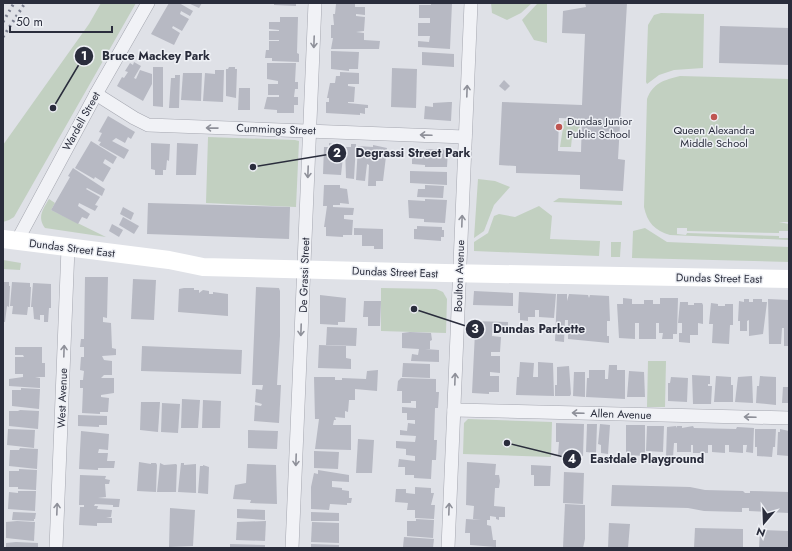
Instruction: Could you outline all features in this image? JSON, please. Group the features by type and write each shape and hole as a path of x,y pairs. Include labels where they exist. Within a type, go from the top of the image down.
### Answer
{"street":[{"name":"Wardell Street","path":"10,240 148,3"},
{"name":"De Grassi Street","path":"292,548 315,3"},
{"name":"Boulton Avenue","path":"448,548 471,3"},
{"name":"Cummings Street","path":"96,94 148,125 465,137"},
{"name":"Dundas Street East","path":"10,240 169,260 203,267 460,274 789,279"},
{"name":"West Avenue","path":"56,548 68,248"},
{"name":"Allen Avenue","path":"454,410 789,418"}],"green space":[{"path":"101,3 136,3 14,217 3,222 3,145 89,24"},
{"path":"491,3 532,3 521,13 507,20 492,13"},
{"path":"537,4 547,4 547,43 534,40 522,20"},
{"path":"661,13 704,14 703,68 674,70 659,75 647,84 648,25 654,15"},
{"path":"680,76 789,79 789,222 779,222 789,224 789,231 779,231 779,233 687,231 687,228 677,228 677,234 779,236 779,238 789,238 789,240 670,235 660,231 652,225 647,217 644,207 647,99 652,89 660,83"},
{"path":"564,121 580,121 579,137 572,137 571,147 560,147"},
{"path":"208,137 299,141 296,207 206,203"},
{"path":"478,179 495,181 510,187 494,205 484,231 474,238"},
{"path":"559,198 622,201 622,205 553,202"},
{"path":"49,199 55,203 51,210 106,237 45,228 41,217"},
{"path":"539,206 552,216 550,239 600,241 599,256 474,251 474,242 488,233 494,216 499,214 515,217"},
{"path":"645,228 667,242 789,247 789,262 632,258 633,231"},
{"path":"611,242 621,242 620,257 611,257"},
{"path":"3,260 21,263 20,270 3,269"},
{"path":"381,288 436,289 443,292 447,299 446,333 381,331"},
{"path":"648,361 666,361 665,407 647,407"},
{"path":"468,419 552,422 551,457 463,454 464,423"}],"building":[{"path":"169,3 179,3 193,11 190,16 181,11 180,14 189,19 182,31 173,26 172,28 180,33 174,45 151,34"},
{"path":"188,3 202,3 199,8"},
{"path":"274,3 296,3 296,6 274,5"},
{"path":"431,3 452,3 450,49 418,47 418,41 429,42 430,36 418,36 418,23 430,23 430,18 419,18 419,5 431,5"},
{"path":"585,3 627,3 618,159 625,160 623,191 580,189 580,175 516,173 516,166 499,165 502,102 582,105 585,34 562,33 563,11 586,7","holes":["559,118 582,119 581,152 558,151"]},
{"path":"336,4 355,4 355,7 365,7 365,15 356,14 356,16 365,17 364,31 356,32 364,33 364,40 380,41 379,49 331,49 333,38 331,38 331,25 334,25 333,14 335,14"},
{"path":"280,17 298,17 297,53 299,54 299,62 272,61 272,58 265,58 266,50 269,50 269,41 279,41 269,40 269,31 279,30 269,29 269,22 280,22"},
{"path":"720,26 789,28 789,65 719,63"},
{"path":"331,51 359,52 358,69 349,69 349,71 331,69"},
{"path":"422,52 454,54 454,67 422,65"},
{"path":"134,62 141,66 134,78 136,79 140,70 152,74 152,84 143,101 117,86 122,77 124,78 128,72 125,71 130,63 133,65"},
{"path":"267,63 296,63 295,82 298,82 298,89 295,89 294,97 298,97 298,105 294,105 294,113 277,113 277,110 264,109 267,97 279,97 279,95 268,95 268,84 278,84 278,81 267,79"},
{"path":"153,67 163,67 163,107 153,106"},
{"path":"229,67 235,67 235,69 237,69 236,98 226,96 226,69"},
{"path":"392,68 417,69 416,108 391,107"},
{"path":"215,70 224,70 223,102 203,101 205,73 215,74"},
{"path":"340,72 359,73 359,84 348,84 348,86 355,87 354,102 348,103 368,105 368,108 365,108 365,114 326,113 326,102 329,102 329,98 327,98 330,83 335,83 336,76 340,76"},
{"path":"183,73 202,73 201,101 181,100"},
{"path":"175,75 180,75 179,108 169,108 171,78 175,78"},
{"path":"504,80 510,86 505,91 499,86"},
{"path":"239,88 250,88 250,110 238,110"},
{"path":"452,102 451,121 424,119 425,106 433,107 433,103"},
{"path":"108,116 135,132 131,139 128,137 125,143 116,138 112,141 129,150 124,159 99,145 101,142 98,141 102,133 99,132"},
{"path":"91,141 117,157 113,164 105,159 103,163 111,168 103,182 95,177 94,179 75,168"},
{"path":"151,143 170,144 169,161 167,160 166,170 163,170 163,175 155,175 155,170 151,169"},
{"path":"177,143 198,144 196,175 176,175"},
{"path":"329,143 339,144 339,147 344,148 341,175 323,174 324,147 329,147"},
{"path":"351,144 356,144 354,179 346,178 345,147 351,147"},
{"path":"373,145 387,148 383,181 376,181 376,186 368,186 369,165 367,164 365,181 356,180 358,146 373,147"},
{"path":"426,149 448,150 447,167 425,167 425,165 412,164 412,154 426,153"},
{"path":"73,168 105,189 102,196 87,188 86,189 100,197 95,205 98,206 95,211 79,203 78,206 90,214 87,219 82,217 78,224 51,210 70,177 68,176"},
{"path":"410,171 447,172 447,185 410,183"},
{"path":"324,185 340,185 340,188 347,189 349,204 340,203 340,205 333,205 333,207 354,208 353,215 344,215 344,219 353,220 352,235 343,235 343,237 326,236 326,227 324,227 327,206 323,206"},
{"path":"425,185 444,186 443,198 417,197 418,189 425,189"},
{"path":"425,199 447,200 445,223 424,222 424,219 409,218 408,200 425,201"},
{"path":"148,203 290,207 289,239 147,234"},
{"path":"123,207 134,213 131,220 120,214"},
{"path":"123,217 139,226 134,234 119,225"},
{"path":"112,224 123,230 119,237 109,231"},
{"path":"417,226 442,227 442,230 444,230 444,237 441,237 441,241 414,239 414,229 417,229"},
{"path":"354,228 383,229 383,249 374,249 374,246 362,246 362,235 354,235"},
{"path":"85,277 108,277 107,318 103,317 103,322 111,323 112,348 116,349 116,355 102,356 104,360 112,361 112,375 104,375 101,378 114,378 114,393 101,395 101,397 109,398 108,412 100,412 100,414 82,413 83,388 80,388 80,380 83,380 84,371 80,370 81,357 84,357 84,347 80,347 81,339 84,339"},
{"path":"133,279 156,280 154,320 131,319"},
{"path":"3,282 9,282 10,286 9,307 7,306 5,322 3,322"},
{"path":"12,282 30,283 30,307 28,307 27,315 12,314 13,306 10,306"},
{"path":"33,283 51,284 51,308 49,308 48,322 44,322 44,315 40,315 40,320 34,319 33,307 31,307"},
{"path":"256,287 279,288 280,291 280,336 277,385 281,385 279,423 254,421 255,405 261,406 262,404 255,402 256,389 262,390 263,385 252,385"},
{"path":"194,288 194,290 199,290 199,293 203,290 209,291 209,294 213,294 213,292 228,294 228,316 178,312 179,289"},
{"path":"474,291 513,293 513,306 473,305"},
{"path":"519,292 556,294 554,318 539,317 539,310 535,310 535,317 528,317 528,321 520,320 520,313 518,313"},
{"path":"557,294 567,294 567,301 569,294 588,295 589,298 590,295 609,296 610,321 607,321 607,336 609,336 609,343 568,339 568,320 565,320 564,342 555,341"},
{"path":"320,295 346,298 345,322 338,322 338,325 320,324"},
{"path":"623,298 632,299 632,304 644,304 644,300 653,300 653,304 660,304 660,298 678,298 677,334 673,334 673,339 662,339 663,333 659,333 659,323 656,323 656,339 639,339 639,323 635,323 635,339 619,338 617,304 623,304"},
{"path":"744,299 749,299 749,302 753,302 753,299 762,299 762,302 767,302 763,334 749,336 749,320 747,321 747,331 740,331 740,321 738,321 739,301 744,302"},
{"path":"768,299 789,300 789,346 784,346 784,328 782,328 781,344 769,344"},
{"path":"364,301 381,301 380,326 368,326 368,317 363,317"},
{"path":"680,302 688,302 688,305 702,303 703,305 703,324 698,323 698,335 690,335 690,343 679,342 679,333 682,333 682,323 678,323"},
{"path":"711,303 718,304 718,306 733,304 733,325 730,325 729,344 712,343 713,324 709,324"},
{"path":"472,321 508,322 508,333 492,333 492,336 501,337 500,352 491,352 491,356 500,356 500,373 490,372 490,376 499,376 499,392 489,392 489,394 472,393 475,330 472,330"},
{"path":"327,327 357,328 356,346 326,345"},
{"path":"402,333 431,333 432,340 430,341 430,349 425,349 439,350 439,362 411,361 412,354 418,355 419,349 402,348"},
{"path":"319,345 346,346 346,358 351,359 351,369 318,368"},
{"path":"142,346 242,350 241,374 141,371"},
{"path":"15,347 42,347 42,363 45,363 45,377 35,377 40,378 40,388 9,386 9,379 23,377 23,374 15,374 15,357 24,357 23,355 15,355"},
{"path":"520,362 534,363 533,377 538,377 538,362 553,363 554,396 516,395"},
{"path":"403,363 430,364 430,378 402,377"},
{"path":"609,365 617,365 617,370 625,370 625,399 586,397 589,370 605,370 605,379 608,379"},
{"path":"569,366 571,394 570,396 555,396 555,385 557,385 557,367"},
{"path":"378,370 377,391 355,389 355,400 349,400 348,412 345,411 345,418 335,417 336,420 334,420 333,425 351,425 351,450 315,449 319,419 315,419 314,377 335,377 335,380 342,380 342,378 366,379 367,371"},
{"path":"629,371 644,372 645,397 627,397"},
{"path":"574,372 585,372 585,397 573,396"},
{"path":"692,375 710,376 710,384 708,384 708,386 712,386 711,404 693,404"},
{"path":"716,376 731,377 731,385 733,385 733,402 714,402"},
{"path":"752,376 753,403 735,402 738,377"},
{"path":"760,376 776,377 776,405 756,403 757,386 759,386"},
{"path":"671,377 688,378 687,402 668,401 668,383 670,383"},
{"path":"401,378 436,379 436,392 439,392 438,408 435,408 434,440 437,440 436,460 432,460 431,479 414,478 414,475 405,475 405,467 398,467 399,459 415,461 415,456 406,455 406,449 396,448 396,441 415,442 416,436 400,435 400,430 407,431 408,423 415,424 415,420 407,420 407,413 402,413 402,407 416,408 416,401 411,401 411,403 402,403 402,391 397,391 398,381"},
{"path":"783,387 789,387 789,406 788,403 782,403"},
{"path":"21,388 40,389 39,409 12,406 12,390 21,390"},
{"path":"182,399 200,400 198,428 181,428"},
{"path":"203,400 221,401 220,428 202,428"},
{"path":"141,402 160,402 158,432 140,430"},
{"path":"162,403 180,404 178,433 161,432"},
{"path":"9,411 39,411 38,429 9,426"},
{"path":"78,415 107,416 107,425 99,425 99,427 78,426"},
{"path":"556,423 584,424 583,456 558,455 559,442 556,442"},
{"path":"587,424 597,424 596,453 586,452"},
{"path":"600,424 610,425 608,454 601,453 601,445 598,444"},
{"path":"626,425 645,425 645,456 626,455"},
{"path":"647,426 664,426 663,452 646,451"},
{"path":"676,426 677,428 677,426 682,426 682,428 693,426 694,428 754,428 753,453 746,452 747,445 743,445 743,453 729,452 729,445 725,445 725,453 712,452 712,445 708,445 708,453 693,453 693,445 691,445 691,452 677,452 677,443 674,443 673,457 666,457 667,427"},
{"path":"8,429 35,430 34,448 7,445"},
{"path":"755,429 776,429 775,447 773,447 772,457 757,456 757,447 755,447"},
{"path":"780,429 789,431 789,456 777,455 778,432 780,432"},
{"path":"248,430 278,431 277,449 248,448"},
{"path":"81,431 109,434 108,450 99,449 98,453 108,453 107,461 115,461 114,468 98,468 98,470 79,469"},
{"path":"358,439 374,440 372,473 356,473"},
{"path":"20,448 38,449 37,469 9,466 10,450 19,450"},
{"path":"314,451 339,452 338,469 314,468"},
{"path":"139,462 151,464 156,463 156,492 137,491"},
{"path":"467,462 496,464 495,475 499,475 500,481 499,488 495,488 494,506 505,507 505,517 499,517 499,520 496,519 496,517 490,516 490,520 487,520 487,525 491,526 493,540 496,540 496,547 470,545 470,533 465,533 466,519 481,520 473,519 474,506 466,505"},
{"path":"160,463 164,465 177,465 176,492 157,492"},
{"path":"181,463 184,463 184,465 196,464 196,493 178,492"},
{"path":"247,464 276,465 277,504 250,503 251,500 233,499 235,485 246,483"},
{"path":"203,465 209,467 208,494 198,493 200,466"},
{"path":"531,465 551,466 550,486 534,486 534,475 531,475"},
{"path":"19,469 37,470 36,490 9,487 9,471 19,471"},
{"path":"318,470 349,475 349,482 332,481 332,487 342,488 342,490 349,491 349,498 352,498 351,503 347,503 347,505 330,504 329,510 311,509 311,487 314,473 318,474"},
{"path":"564,472 584,473 583,504 563,503"},
{"path":"80,475 106,476 105,479 110,480 109,484 105,484 106,497 98,498 120,499 119,507 113,507 113,505 95,504 94,506 98,506 97,509 112,510 111,517 106,518 112,518 112,523 97,523 97,526 79,525 80,507 84,507 84,505 79,505"},
{"path":"612,485 690,487 705,490 743,491 745,493 750,493 750,491 789,492 789,513 749,511 749,508 742,508 742,512 704,511 688,508 611,506"},
{"path":"415,487 431,488 431,493 434,493 431,505 435,505 434,519 415,518 415,510 407,510 408,503 395,502 396,489 406,489 406,493 415,494"},
{"path":"18,491 36,491 35,511 8,509 9,492 18,493"},
{"path":"565,504 585,505 585,539 583,548 563,548"},
{"path":"170,508 195,510 193,546 169,547"},
{"path":"237,509 265,510 265,520 237,518"},
{"path":"13,512 36,513 35,519 34,521 12,520"},
{"path":"311,512 339,513 339,521 311,521"},
{"path":"416,519 434,520 433,538 407,536 407,521 416,521"},
{"path":"266,521 265,541 236,540 237,522"},
{"path":"6,522 35,522 34,541 6,538"},
{"path":"312,522 339,523 339,543 311,542"},
{"path":"609,523 630,524 628,548 608,548"},
{"path":"695,528 743,529 743,548 694,548"},
{"path":"760,530 789,531 789,548 759,548"},
{"path":"404,537 434,539 433,548 403,547"},
{"path":"6,543 38,543 38,548 6,548"},
{"path":"230,544 265,545 265,548 230,548"},
{"path":"311,544 339,545 339,548 311,548"}],"railway":[{"path":"3,22 14,3"},
{"path":"3,37 25,3"}],"place":[{"name":"Bruce Mackey Park","path":"53,108"},
{"name":"Queen Alexandra Middle School","path":"714,117"},
{"name":"Dundas Junior Public School","path":"559,127"},
{"name":"Degrassi Street Park","path":"253,167"},
{"name":"Dundas Parkette","path":"414,309"},
{"name":"Eastdale Playground","path":"507,443"}]}
